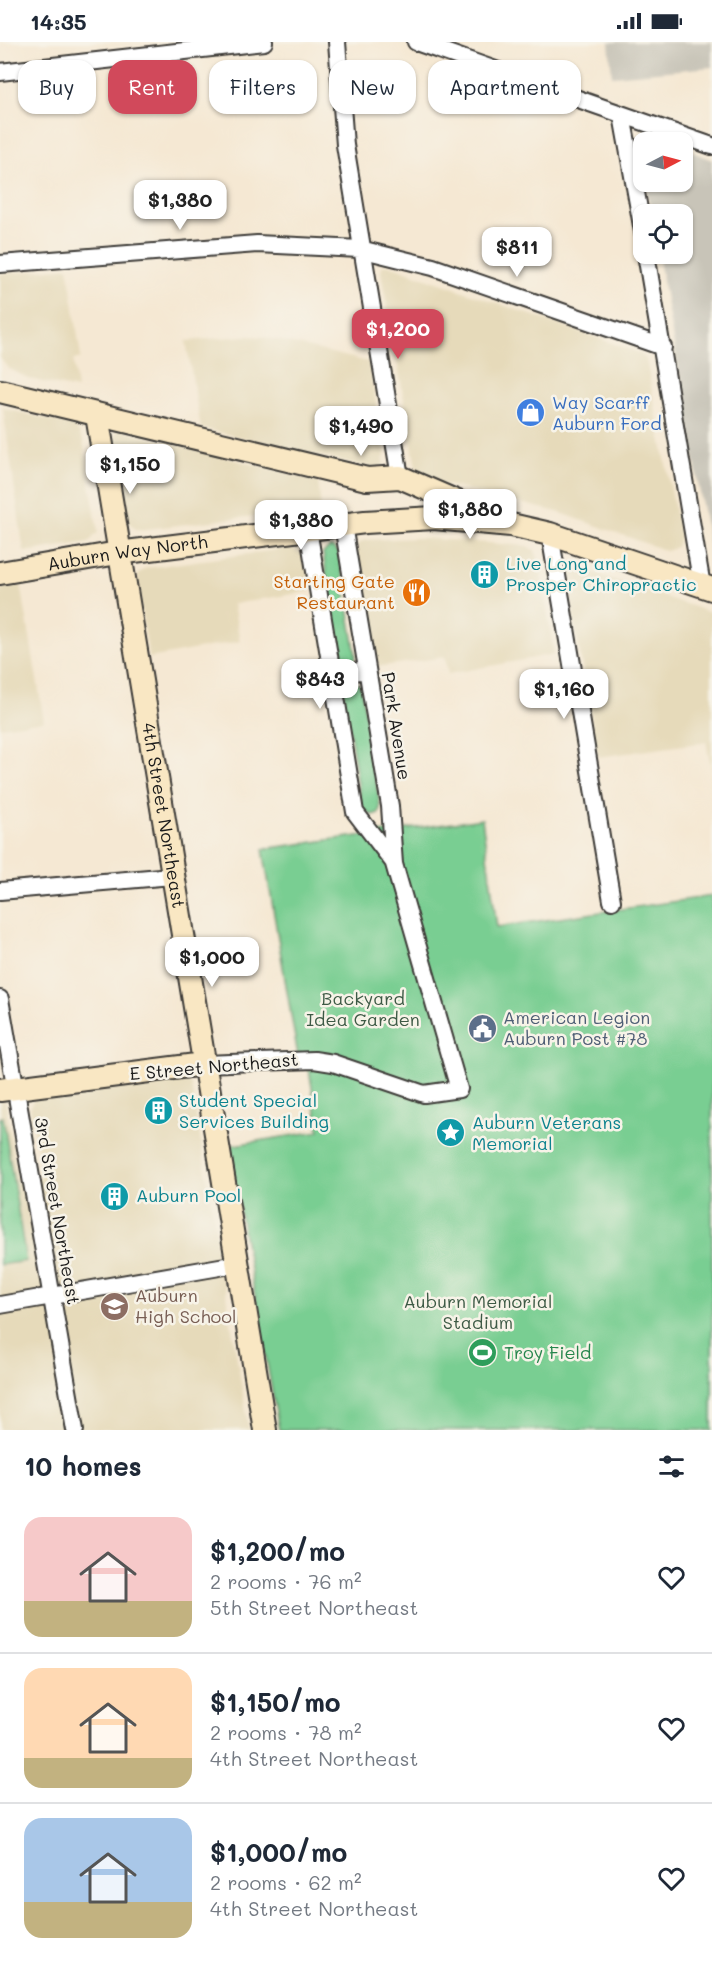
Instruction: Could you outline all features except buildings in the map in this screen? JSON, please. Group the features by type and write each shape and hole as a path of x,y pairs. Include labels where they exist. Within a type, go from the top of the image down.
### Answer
{"main road":[{"path":"0,372 11,394 367,479 400,477 511,525"},
{"name":"4th Street Northeast","path":"97,415 118,553 265,1430"},
{"name":"Auburn Way North","path":"0,573 118,553 343,525 434,518 511,525 550,534 707,588"},
{"name":"E Street Northeast","path":"8,1089 204,1064"}],"street":[{"path":"0,72 264,42"},
{"path":"337,42 345,145 360,249 400,477"},
{"path":"416,42 712,146"},
{"path":"622,115 638,204"},
{"path":"0,264 257,244 360,249 433,267 663,347"},
{"path":"648,264 707,588"},
{"name":"Park Avenue","path":"343,525 390,806 394,864 459,1089"},
{"name":"Park Avenue","path":"308,530 355,813 394,864"},
{"path":"550,534 612,901"},
{"path":"331,675 367,670"},
{"path":"0,891 172,876"},
{"name":"3rd Street Northeast","path":"0,999 8,1089 52,1296 75,1430"},
{"name":"E Street Northeast","path":"204,1064 314,1060 333,1063 424,1094 459,1089"},
{"path":"0,1305 237,1264"}],"shaded area":[{"path":"609,42 712,42 712,67 612,76"},
{"path":"693,152 712,160 712,561 660,264 693,264 693,204 649,204 647,192 693,192"},
{"name":"Way Scarff Auburn Ford","path":"389,265 640,353 646,359 680,537 676,547 667,551 561,513 432,481 423,476 416,467 381,272 382,266"},
{"path":"68,267 81,358 73,360 77,389 29,379 8,368 0,358 0,274"},
{"path":"246,336 264,337 369,362 385,453 383,465 378,468 365,466 201,428 186,341"},
{"path":"3,408 71,425 78,431 83,441 98,532 89,542 24,552"},
{"path":"119,430 318,481 321,508 137,530 127,521 114,436"},
{"path":"423,538 527,546 535,551 539,560 554,654 448,674 445,657 376,667 355,553 358,544 365,540"},
{"path":"291,548 304,555 311,591 233,604 240,641 149,658 137,582 138,574 146,568"},
{"path":"571,565 712,613 712,771 706,742 598,757 566,574"},
{"path":"21,584 44,721 0,727 0,588"},
{"name":"Auburn High School","path":"184,1080 191,1084 249,1430 0,1430 0,1100 5,1099 18,1181 43,1177 30,1107 34,1098"}],"green space":[{"path":"331,547 339,552 356,656 352,665 340,663 323,553"},
{"path":"358,683 361,686 380,806 379,813 372,815 362,809 343,690 344,686"},
{"path":"482,819 497,927 712,896 712,1430 279,1430 228,1146 319,1131 309,1069 300,1068 263,849"},
{"path":"3,1117 26,1261 0,1265 0,1118"}],"place":[{"name":"Way Scarff Auburn Ford","path":"531,413"},
{"name":"Live Long and Prosper Chiropractic","path":"485,574"},
{"name":"Starting Gate Restaurant","path":"416,592"},
{"name":"American Legion Auburn Post #78","path":"482,1028"},
{"name":"Student Special Services Building","path":"158,1111"},
{"name":"Auburn Veterans Memorial","path":"451,1133"},
{"name":"Auburn Pool","path":"115,1196"},
{"name":"Auburn High School","path":"114,1306"},
{"name":"Troy Field","path":"483,1353"}],"park label":[{"name":"Backyard Idea Garden","path":"363,1009"},
{"name":"Auburn Memorial Stadium","path":"478,1312"}]}
